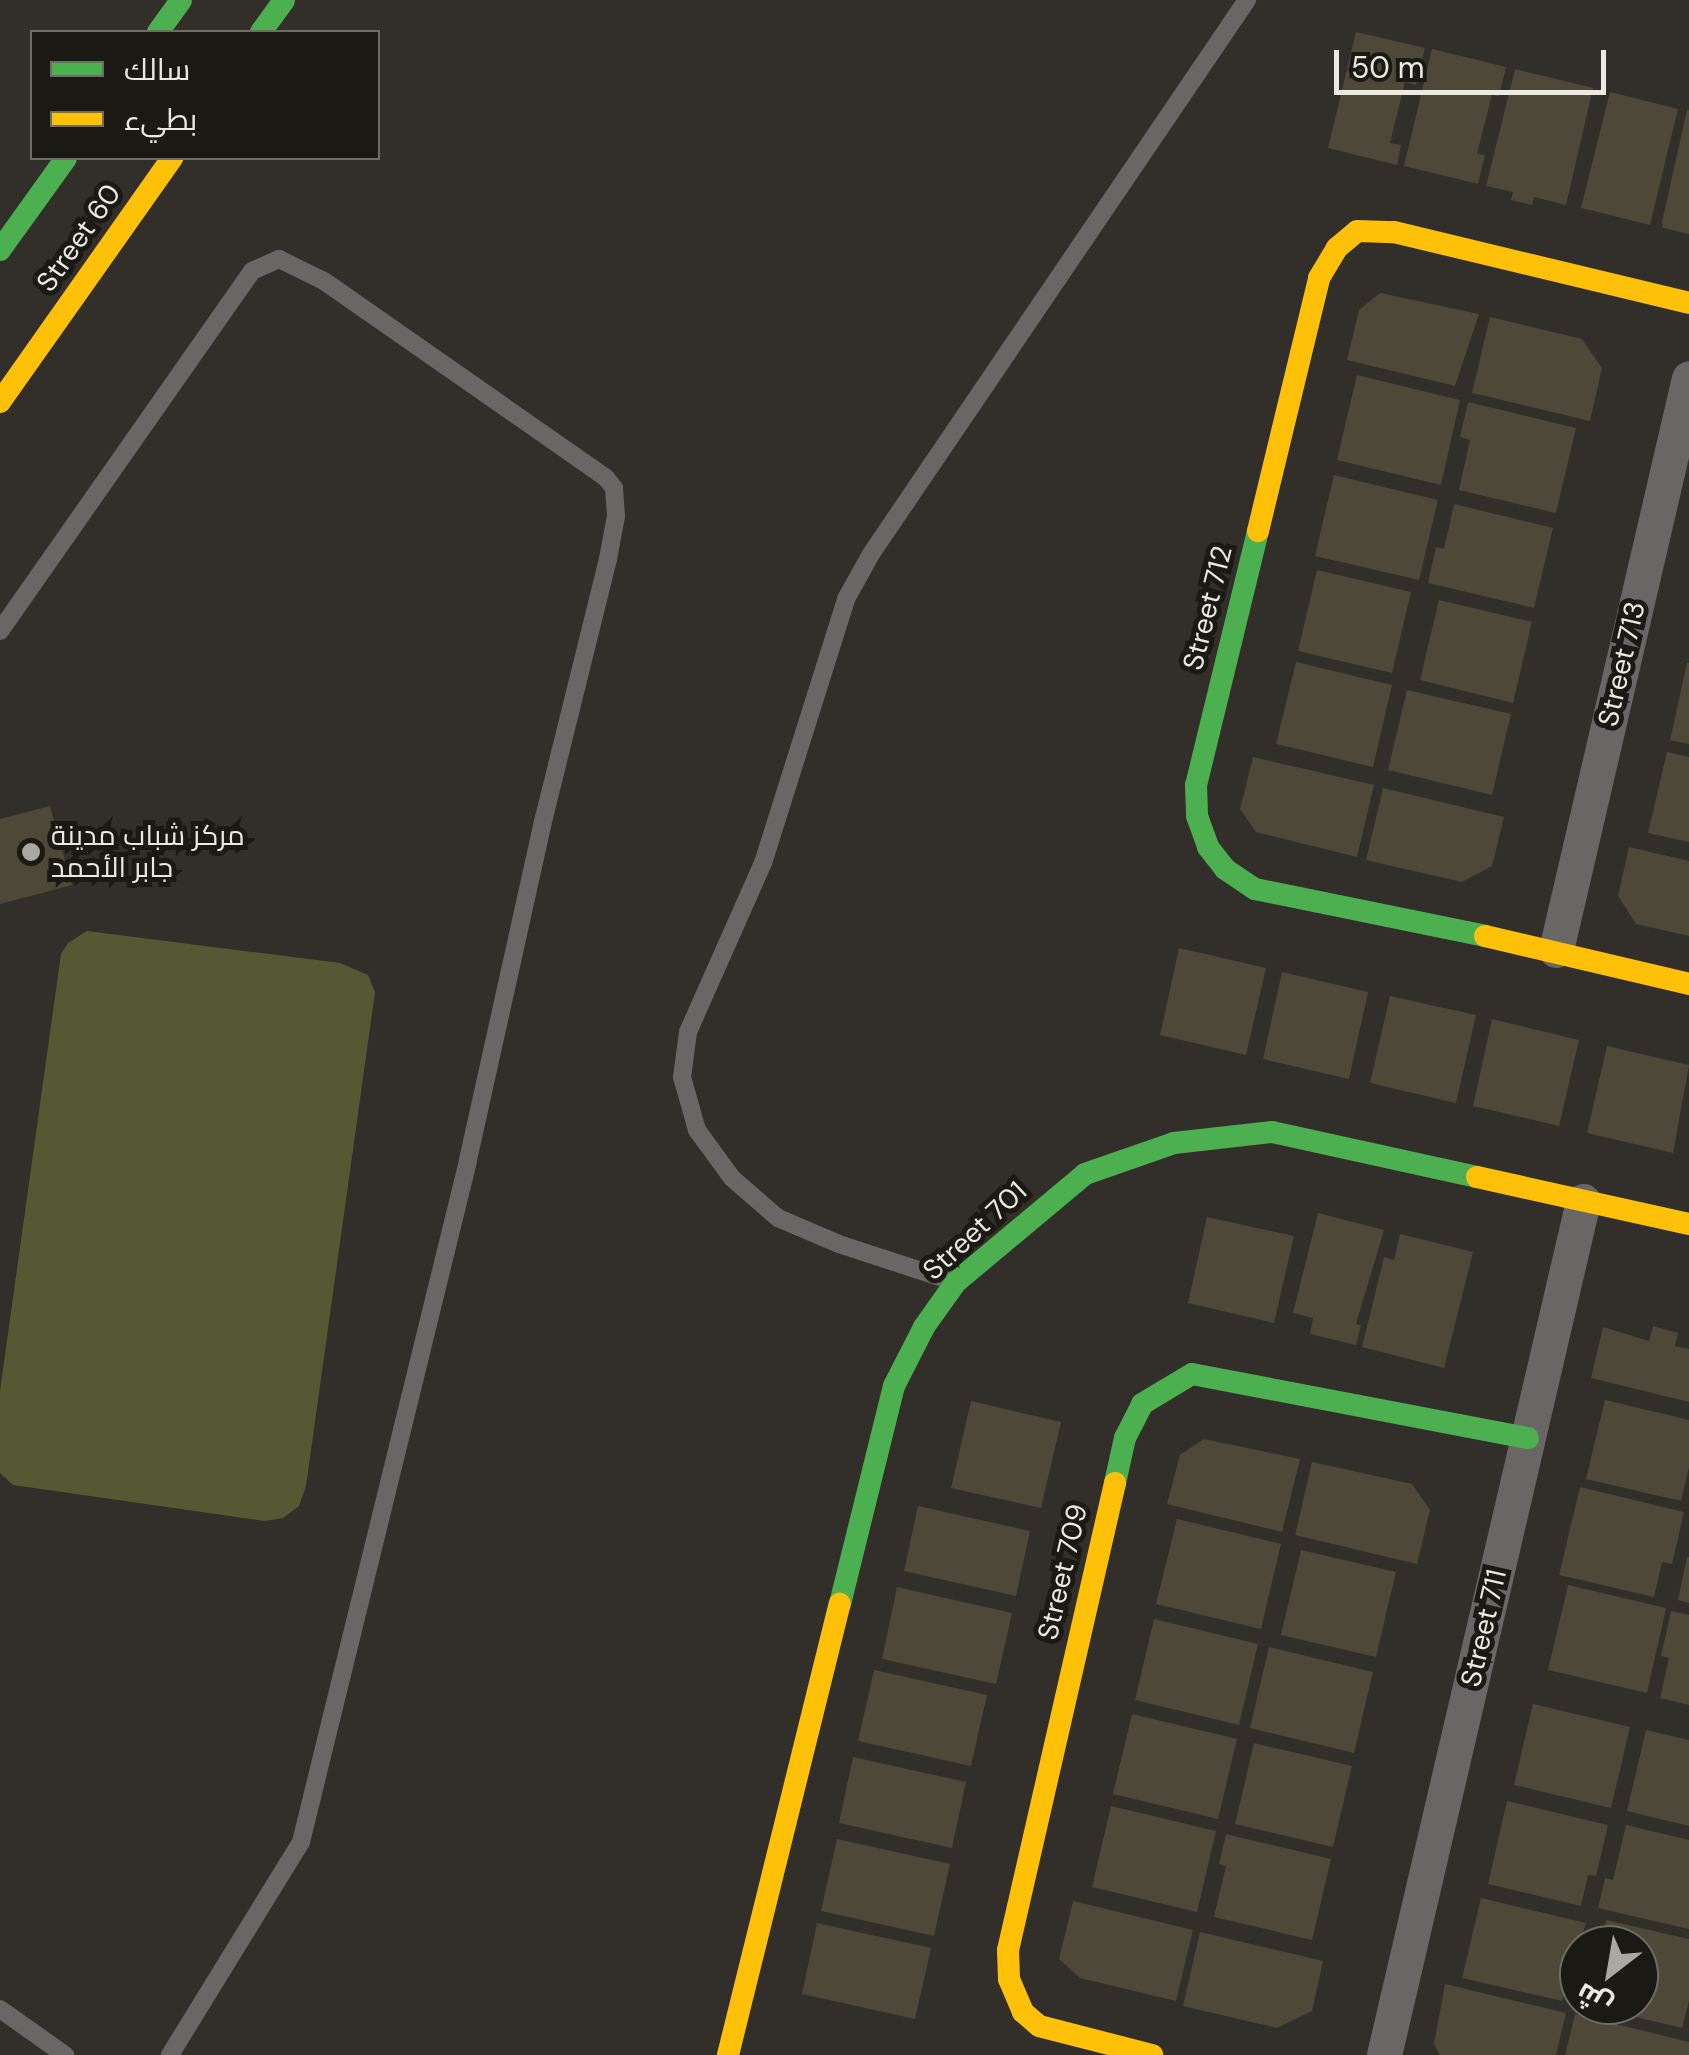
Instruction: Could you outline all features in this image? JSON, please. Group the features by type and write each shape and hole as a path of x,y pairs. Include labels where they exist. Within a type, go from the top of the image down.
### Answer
{"street":[{"path":"160,30 182,0"},
{"path":"262,30 284,0"},
{"name":"Street 60","path":"0,250 65,160"},
{"name":"Street 60","path":"0,402 171,160"},
{"name":"Street 712","path":"1689,303 1394,232 1357,232 1338,248 1319,278 1196,785 1197,816 1208,847 1225,869 1254,889 1556,950 1689,984"},
{"name":"Street 713","path":"1556,950 1689,378"},
{"name":"Street 701","path":"728,2055 894,1386 924,1326 956,1282 1086,1174 1174,1143 1272,1132 1689,1224"},
{"name":"Street 711","path":"1384,2055 1583,1201"},
{"name":"Street 709","path":"1152,2055 1039,2026 1023,2012 1009,1979 1008,1950 1125,1438 1142,1404 1192,1374 1220,1376 1528,1438"}],"lane":[{"path":"956,1282 839,1244 778,1218 732,1178 697,1130 682,1077 688,1032 763,864 846,599 871,554 1248,0"},
{"path":"0,631 252,272 279,260 315,275 606,478 614,488 616,516 608,559 544,817 468,1161 301,1842 170,2055"},
{"path":"0,2009 65,2055"}],"green space":[{"path":"87,931 340,963 368,975 375,992 306,1486 299,1506 283,1518 265,1521 13,1485 0,1473 0,1391 61,954 68,943"}],"building":[{"path":"1356,32 1425,48 1416,85 1405,82 1390,143 1401,145 1397,165 1328,148"},
{"path":"1432,49 1506,67 1499,96 1492,95 1477,154 1485,155 1478,184 1404,166"},
{"path":"1515,69 1593,88 1566,205 1534,197 1532,205 1511,200 1513,192 1486,186"},
{"path":"1610,92 1678,109 1650,225 1581,208"},
{"path":"1687,110 1689,234 1663,228 1662,222"},
{"path":"1380,293 1479,314 1455,386 1347,360 1359,310"},
{"path":"1490,317 1582,339 1602,368 1590,421 1472,393"},
{"path":"1357,375 1460,400 1441,485 1337,460"},
{"path":"1468,402 1576,428 1556,513 1459,490 1470,440 1460,437"},
{"path":"1334,475 1438,500 1419,580 1315,556"},
{"path":"1454,504 1553,528 1534,608 1428,583 1436,547 1444,549"},
{"path":"1317,570 1411,592 1392,673 1298,651"},
{"path":"1439,600 1532,622 1513,703 1420,680"},
{"path":"1296,662 1392,685 1373,767 1276,744"},
{"path":"1689,663 1689,744 1670,740"},
{"path":"1407,690 1511,714 1492,795 1388,770"},
{"path":"1667,752 1689,757 1689,842 1648,833"},
{"path":"1253,757 1374,785 1357,857 1256,832 1240,809"},
{"path":"1383,788 1504,817 1492,866 1462,882 1366,860"},
{"name":"مركز شباب مدينة جابر الأحمد","path":"50,806 72,885 0,904 0,819"},
{"path":"1629,847 1689,861 1689,936 1636,924 1618,896"},
{"path":"1179,948 1266,968 1246,1055 1160,1035"},
{"path":"1282,972 1368,992 1349,1079 1263,1059"},
{"path":"1390,996 1476,1015 1456,1103 1370,1083"},
{"path":"1492,1019 1579,1040 1559,1126 1473,1106"},
{"path":"1607,1046 1689,1065 1673,1153 1587,1133"},
{"path":"1318,1213 1384,1230 1356,1324 1361,1325 1356,1345 1310,1334 1313,1318 1293,1313"},
{"path":"1207,1217 1294,1236 1274,1323 1188,1303"},
{"path":"1400,1234 1473,1252 1444,1368 1362,1347 1384,1257 1394,1260"},
{"path":"1653,1326 1678,1333 1675,1346 1689,1349 1689,1402 1591,1378 1603,1327 1649,1341"},
{"path":"1605,1400 1689,1420 1689,1467 1681,1501 1586,1479"},
{"path":"971,1401 1061,1422 1041,1508 951,1488"},
{"path":"1204,1439 1300,1459 1282,1532 1167,1504 1180,1455"},
{"path":"1312,1462 1412,1484 1430,1510 1417,1564 1295,1535"},
{"path":"1580,1487 1684,1512 1672,1564 1662,1562 1654,1597 1559,1575"},
{"path":"918,1506 1030,1531 1016,1596 904,1571"},
{"path":"1177,1519 1281,1544 1261,1629 1156,1604"},
{"path":"1301,1550 1396,1572 1376,1657 1281,1635"},
{"path":"1689,1557 1689,1603 1678,1600"},
{"path":"1568,1585 1666,1608 1647,1693 1548,1670"},
{"path":"897,1587 1012,1613 996,1684 882,1659"},
{"path":"1671,1611 1689,1615 1689,1705 1660,1698 1669,1658 1661,1656"},
{"path":"1154,1619 1258,1644 1239,1725 1135,1700"},
{"path":"1269,1647 1373,1672 1354,1753 1250,1728"},
{"path":"874,1670 987,1695 971,1766 858,1741"},
{"path":"1533,1704 1630,1727 1611,1808 1514,1785"},
{"path":"1132,1714 1237,1739 1218,1819 1113,1794"},
{"path":"1646,1730 1689,1740 1689,1826 1627,1811"},
{"path":"1254,1743 1352,1766 1333,1847 1235,1824"},
{"path":"853,1757 966,1782 952,1848 839,1823"},
{"path":"1507,1801 1608,1825 1596,1876 1588,1875 1581,1906 1488,1884"},
{"path":"1111,1806 1216,1831 1197,1912 1092,1887"},
{"path":"1626,1825 1689,1840 1689,1929 1598,1908 1605,1878 1613,1880"},
{"path":"1226,1834 1331,1859 1312,1940 1214,1917 1226,1866 1219,1864"},
{"path":"837,1839 950,1864 934,1936 821,1911"},
{"path":"1481,1898 1586,1923 1559,1925 1559,2000 1462,1978"},
{"path":"1073,1901 1193,1930 1176,2001 1080,1978 1059,1959"},
{"path":"817,1923 931,1948 915,2019 802,1994"},
{"path":"1200,1932 1323,1961 1312,2011 1277,2028 1183,2006"},
{"path":"1659,1932 1689,1939 1689,2001 1682,2028 1659,2022"},
{"path":"1445,1984 1559,2011 1559,2025 1563,2025 1556,2055 1440,2055 1434,2044"},
{"path":"1572,2025 1620,2025 1689,2042 1689,2055 1565,2055"}],"traffic: fast":[{"path":"159,30 181,0"},
{"path":"262,30 284,0"},
{"path":"0,250 65,160"},
{"path":"1258,531 1196,785 1197,816 1208,847 1225,869 1255,889 1485,936"},
{"path":"840,1604 894,1386 924,1327 956,1282 1085,1174 1174,1143 1272,1132 1477,1177"},
{"path":"1115,1483 1125,1438 1142,1404 1192,1374 1528,1438"}],"traffic: slow":[{"path":"0,402 171,160"},
{"path":"1258,531 1319,278 1337,248 1357,231 1394,232 1689,303"},
{"path":"1485,936 1689,984"},
{"path":"1477,1177 1689,1224"},
{"path":"1115,1483 1008,1950 1009,1979 1023,2012 1039,2026 1152,2055"},
{"path":"728,2055 840,1604"}],"place":[{"name":"مركز شباب مدينة جابر الأحمد","path":"31,852"}]}
